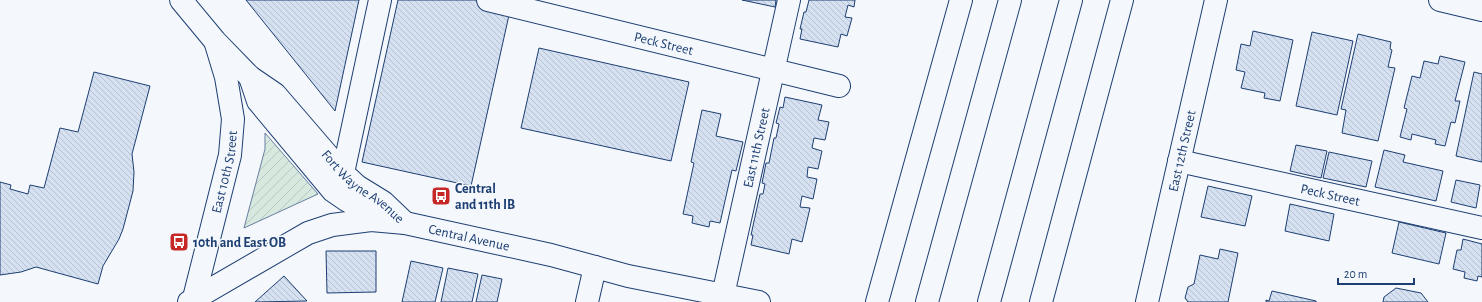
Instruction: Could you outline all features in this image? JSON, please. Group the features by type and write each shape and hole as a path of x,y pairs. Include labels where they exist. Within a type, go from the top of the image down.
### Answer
{"main road":[{"name":"Fort Wayne Avenue","path":"181,0 215,41 250,77 275,94 343,173 357,186 383,202 406,223"},
{"path":"343,173 380,0"},
{"name":"Peck Street","path":"488,0 838,86"},
{"name":"East 11th Street","path":"723,295 789,0"},
{"path":"877,302 961,0"},
{"path":"926,302 1010,0"},
{"path":"989,302 1070,0"},
{"path":"1041,302 1122,0"},
{"name":"East 12th Street","path":"1147,302 1216,0"},
{"path":"1440,0 1482,10"},
{"name":"East 10th Street","path":"192,301 230,155 233,119 226,77 215,41"},
{"name":"Fort Wayne Avenue","path":"250,77 258,101 333,191 348,202 370,213 406,223"},
{"name":"Peck Street","path":"1179,161 1482,228"},
{"name":"Central Avenue","path":"192,301 259,261 314,231 332,225 371,220 406,223 551,255 628,276 759,302"},
{"path":"587,302 594,267"}],"shaded area":[{"path":"265,133 318,194 244,228 265,149"}],"building":[{"path":"246,0 359,0 335,111"},
{"path":"398,0 485,0 511,6 471,186 362,162"},
{"path":"742,0 776,0 775,7"},
{"path":"809,0 855,0 854,7 848,5 845,17 852,18 847,36 841,34 838,47 800,39 802,29 800,29 804,12 806,12"},
{"path":"1253,31 1293,40 1280,101 1264,98 1265,93 1241,88 1245,72 1236,70 1241,44 1250,46"},
{"path":"1312,32 1353,41 1337,115 1296,106"},
{"path":"1358,34 1391,42 1390,49 1392,50 1388,67 1395,68 1378,141 1342,133 1346,110 1341,109"},
{"path":"539,48 689,82 671,161 521,128"},
{"path":"1440,56 1465,62 1455,101 1460,101 1455,123 1451,122 1445,146 1435,144 1436,140 1412,134 1411,140 1400,137 1407,109 1404,108 1412,76 1420,78 1424,61 1438,64"},
{"path":"94,72 150,86 132,154 134,172 133,191 119,239 103,266 98,284 36,267 21,272 0,275 0,182 11,185 10,189 28,194 30,185 44,188 60,128 78,132"},
{"path":"1474,72 1482,74 1482,162 1456,156"},
{"path":"785,97 822,105 818,120 829,122 825,140 814,138 812,148 822,151 818,169 808,167 807,177 817,179 813,199 802,196 800,207 810,208 802,242 792,239 789,254 751,245 753,235 751,235 760,194 763,194 765,184 762,183 766,163 769,163 774,138 776,138 779,124 776,123 780,107 783,108"},
{"path":"702,110 721,114 716,136 743,142 736,171 732,170 720,223 710,221 709,227 692,223 693,216 683,214 694,163 691,162"},
{"path":"1296,145 1327,151 1321,178 1290,171"},
{"path":"1384,150 1405,155 1403,162 1443,171 1436,201 1375,187"},
{"path":"1329,152 1372,161 1366,187 1323,178"},
{"path":"1456,180 1480,185 1476,208 1451,202"},
{"path":"1208,186 1252,196 1245,226 1201,217"},
{"path":"1290,204 1334,214 1329,241 1285,231"},
{"path":"1399,222 1446,233 1439,264 1392,253"},
{"path":"1463,239 1482,244 1482,277 1478,276 1477,281 1464,278 1465,272 1453,269 1457,250 1461,250"},
{"path":"1220,249 1238,253 1228,302 1188,302 1185,298 1188,287 1194,284 1200,255 1218,259"},
{"path":"326,251 376,251 376,292 327,293"},
{"path":"411,261 443,268 435,302 402,302"},
{"path":"448,268 478,274 472,302 441,302"},
{"path":"482,275 502,279 497,302 476,302"},
{"path":"284,276 307,301 255,302"},
{"path":"1396,288 1421,293 1428,302 1383,302 1384,297"},
{"path":"1272,291 1316,302 1266,302 1266,300 1269,301"}],"place":[{"name":"Central and 11th IB","path":"441,196"},
{"name":"10th and East OB","path":"179,242"}]}
